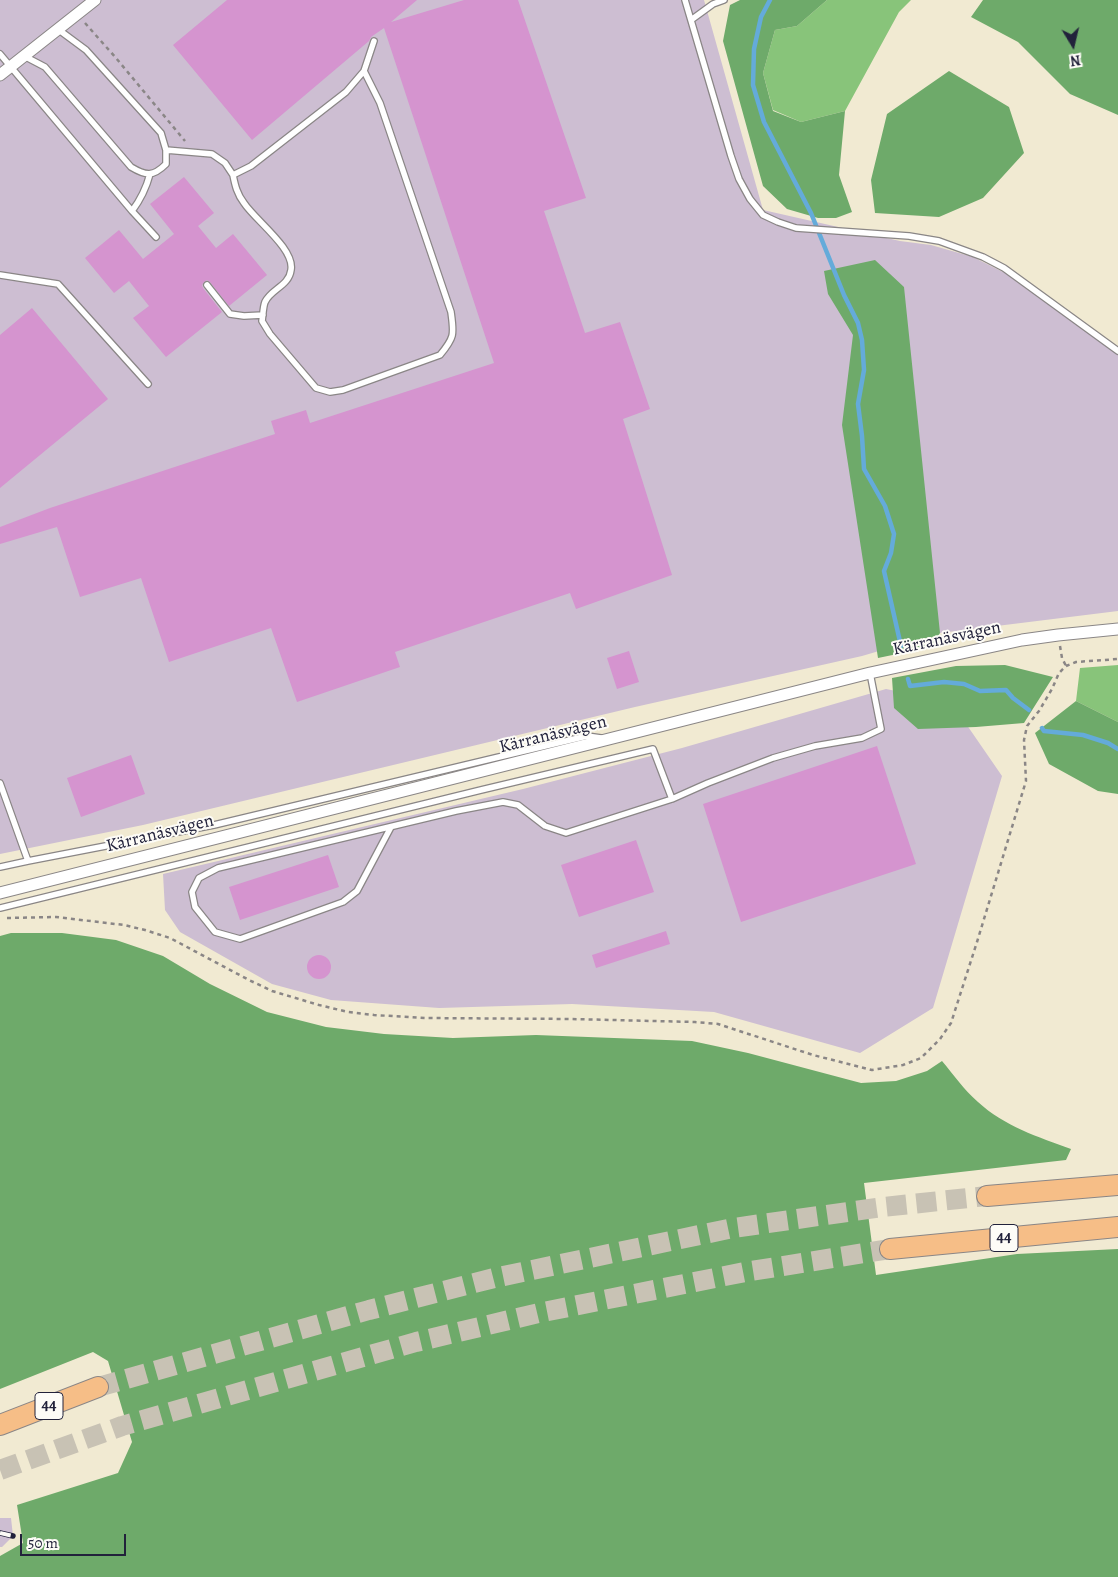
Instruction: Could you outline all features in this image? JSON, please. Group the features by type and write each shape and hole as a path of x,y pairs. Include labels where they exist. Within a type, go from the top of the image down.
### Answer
{"highway":[{"path":"988,1196 1118,1185"},
{"name":"44","path":"890,1249 1118,1227"},
{"name":"44","path":"0,1425 98,1387"}],"street":[{"path":"0,75 96,0"},
{"name":"Kärranäsvägen","path":"0,893 870,673 1022,640 1118,629"}],"lane":[{"path":"685,0 739,179 750,199 763,215 796,228 909,236 939,241 982,257 1004,268 1118,351"},
{"path":"691,20 713,4 724,0"},
{"path":"24,56 45,67 131,166 140,172 150,174 159,171 166,164 166,150 160,133 86,50 59,30"},
{"path":"232,175 252,166 346,92 364,71 374,41"},
{"path":"0,54 156,237"},
{"path":"166,150 212,154 225,163 232,175 237,192 245,205 264,224 290,258 292,268 289,278 265,301 262,321 270,334 316,388 330,392 343,390 440,354 450,343 454,332 451,312 380,103 364,71"},
{"path":"132,211 141,200 150,174"},
{"path":"0,275 58,284 148,384"},
{"path":"207,285 230,314 244,316 263,315"},
{"path":"391,827 357,891 344,902 240,939 216,932 195,907 192,892 199,878 218,868 391,827 503,802 518,805 545,826 566,833 672,799 708,782 773,758 815,746 862,738 880,729 870,673"},
{"path":"0,867 222,823 587,736 607,739"},
{"path":"0,908 653,749 672,799"},
{"path":"0,783 28,861"}],"path":[{"path":"78,14 123,65 192,152"},
{"path":"1058,635 1062,658 1066,666"},
{"path":"0,919 8,917 56,917 124,925 145,930 170,938 272,991 348,1012 425,1018 581,1019 718,1024 813,1055 872,1070 902,1065 921,1058 940,1040 951,1023 1026,781 1024,740 1027,726 1039,711 1059,673 1066,666 1076,662 1118,659"}],"shaded area":[{"path":"0,0 704,0 763,210 900,241 931,245 973,257 1005,273 1118,355 1118,611 940,633 862,656 635,707 143,825 0,854"},
{"path":"886,689 951,702 1002,776 933,1008 860,1053 714,1012 572,1004 439,1008 331,1000 272,984 180,932 165,910 163,874 523,789 682,748"},
{"path":"0,1518 11,1518 13,1536 2,1547 0,1547"}],"green space":[{"path":"740,0 827,0 797,26 775,30 763,73 773,111 801,122 845,111 839,175 852,212 836,218 818,218 787,209 763,186 723,41 730,5"},
{"path":"827,0 911,0 899,12 845,111 801,122 773,110 763,73 775,30 797,26"},
{"path":"983,0 1118,0 1118,115 1070,94 1018,42 971,17"},
{"path":"949,71 1009,107 1024,153 983,198 939,217 875,213 871,180 887,114"},
{"path":"875,260 904,287 940,633 931,647 878,658 842,425 853,335 828,294 824,271"},
{"path":"1005,665 1053,677 1024,723 918,729 894,708 892,678 956,666"},
{"path":"1118,665 1118,722 1076,701 1080,668"},
{"path":"1076,701 1118,722 1118,794 1098,791 1049,764 1035,733"},
{"path":"11,933 62,933 116,940 163,956 210,984 267,1012 326,1027 384,1034 453,1038 536,1035 692,1041 748,1053 861,1083 896,1081 927,1071 942,1061 973,1097 999,1118 1022,1130 1071,1149 1066,1160 864,1183 876,1275 1017,1254 1118,1249 1118,1577 0,1577 0,1556 23,1543 17,1505 118,1473 132,1442 108,1361 93,1352 0,1389 0,936"}],"building":[{"path":"227,0 417,0 391,22 464,0 518,0 586,198 544,211 585,333 620,322 650,409 623,419 672,575 576,609 570,593 395,652 400,667 297,702 271,628 169,662 141,578 80,597 57,527 0,544 0,527 50,508 275,434 271,421 306,410 310,423 494,363 384,28 371,37 369,41 252,140 173,45"},
{"path":"184,177 214,213 198,226 216,248 233,234 267,275 229,306 210,282 207,280 204,282 203,288 222,312 166,357 133,318 149,306 129,281 114,293 85,258 119,230 143,259 174,234 150,204"},
{"path":"32,308 108,399 0,488 0,335"},
{"path":"629,651 639,682 617,689 607,658"},
{"path":"877,746 916,864 741,922 703,804"},
{"path":"131,755 145,794 81,817 67,778"},
{"path":"636,840 654,892 579,917 561,865"},
{"path":"328,855 339,887 240,920 229,887"},
{"path":"666,931 670,944 596,968 592,955"},
{"path":"319,955 328,958 331,967 328,976 319,979 310,976 307,967 310,958"}],"waterway":[{"path":"770,0 761,17 754,49 753,85 764,122 811,213 844,295 858,323 862,340 864,370 858,404 864,469 885,506 894,534 891,553 884,571 901,646"},
{"path":"908,679 910,686 944,682 964,684 980,691 1006,690 1029,710"},
{"path":"1042,728 1044,731 1083,735 1108,743 1118,749"}],"tunnel":[{"path":"98,1387 369,1310 494,1278 733,1228 883,1207 987,1196"},
{"path":"0,1470 122,1426 416,1342 543,1312 745,1272 890,1249"}],"railway":[{"path":"0,1533 13,1536"}]}
